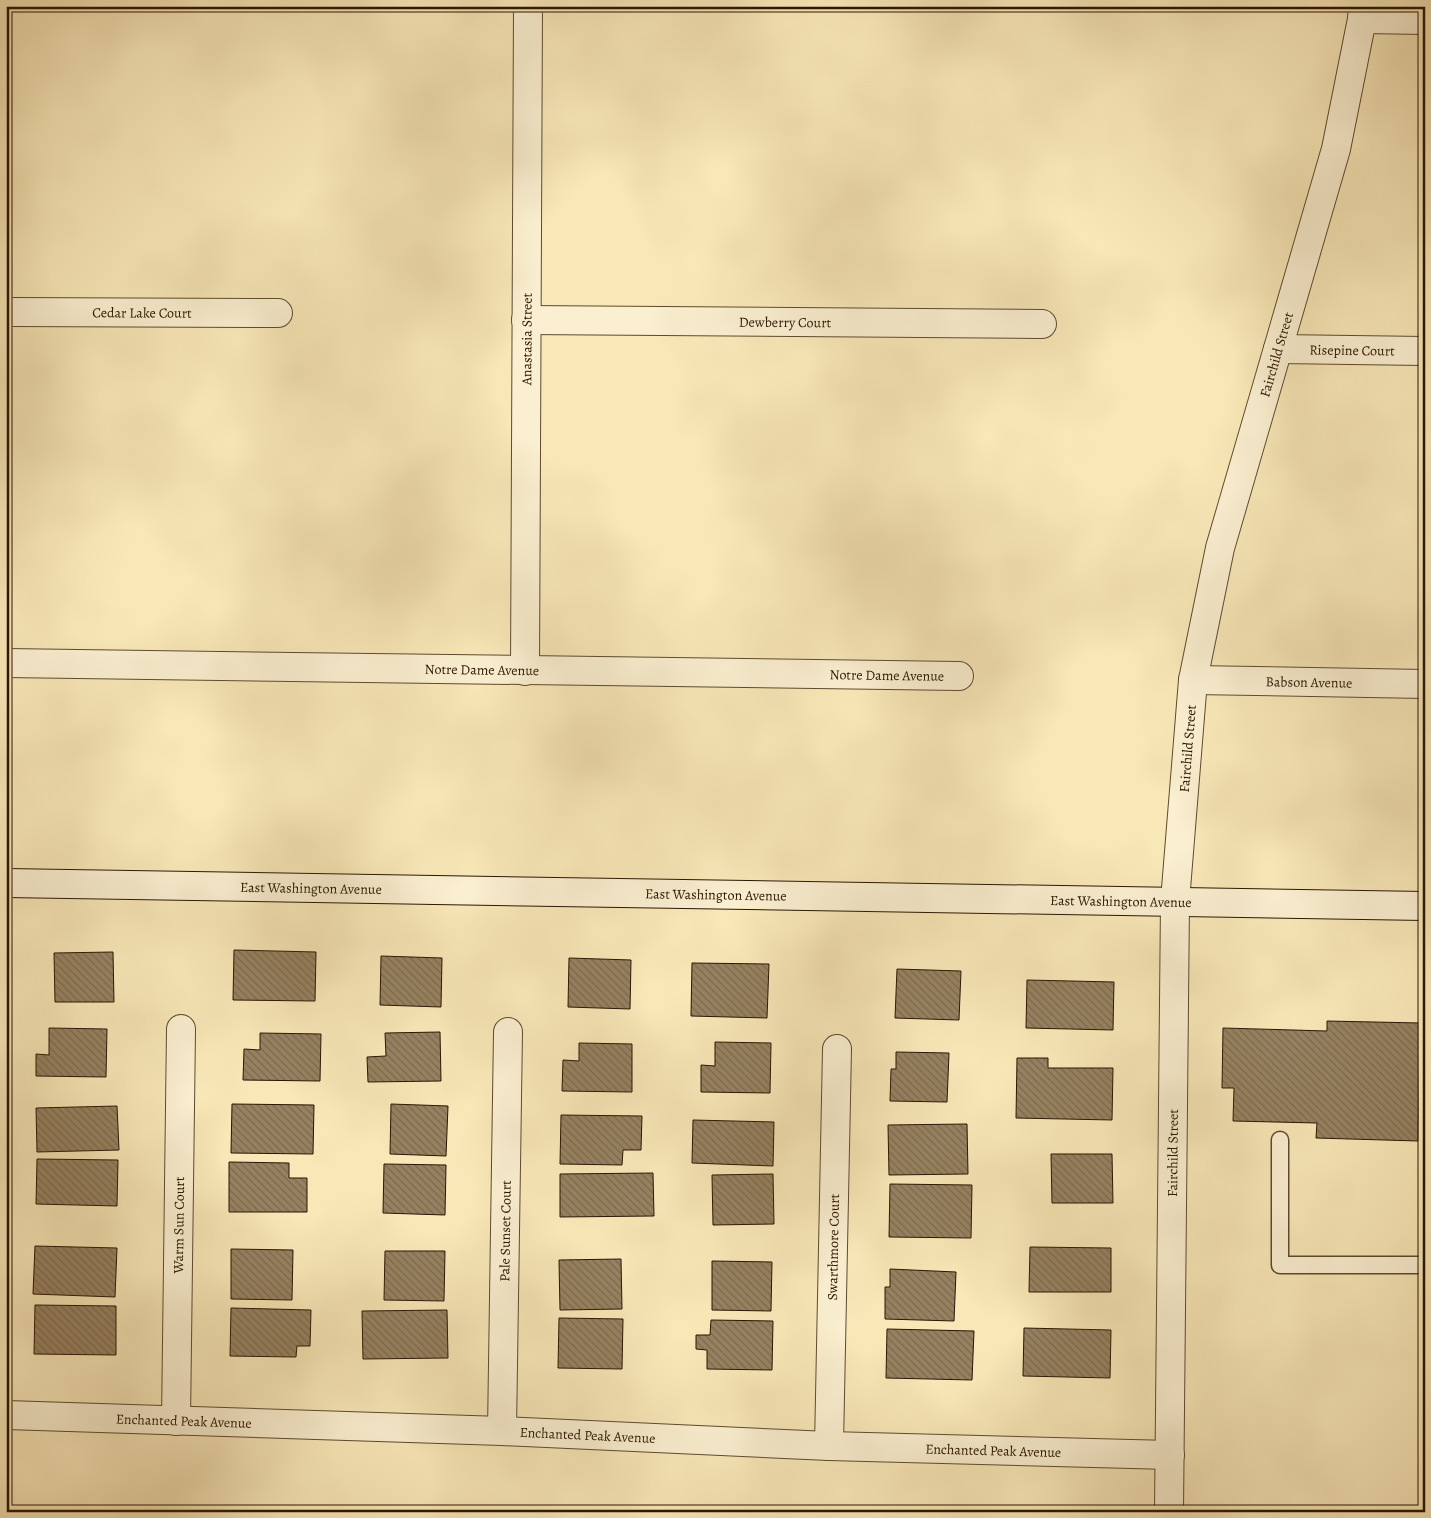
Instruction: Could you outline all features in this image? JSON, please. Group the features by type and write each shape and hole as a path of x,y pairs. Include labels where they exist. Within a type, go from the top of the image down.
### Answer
{"street":[{"name":"Anastasia Street","path":"525,671 528,6"},
{"path":"1363,12 1425,20"},
{"name":"Fairchild Street","path":"1169,1512 1175,901 1193,680 1220,548 1336,149 1363,12"},
{"name":"Cedar Lake Court","path":"6,312 278,313"},
{"name":"Dewberry Court","path":"526,320 1042,324"},
{"name":"Risepine Court","path":"1278,349 1425,351"},
{"name":"Notre Dame Avenue","path":"6,663 959,676"},
{"name":"Babson Avenue","path":"1193,680 1425,684"},
{"name":"East Washington Avenue","path":"6,882 1425,906"},
{"name":"Warm Sun Court","path":"176,1422 181,1029"},
{"name":"Pale Sunset Court","path":"502,1431 508,1032"},
{"name":"Swarthmore Court","path":"830,1446 837,1049"},
{"name":"Enchanted Peak Avenue","path":"6,1416 502,1431 830,1446 1170,1455"}],"lane":[{"path":"1280,1140 1280,1266 1425,1266"}],"building":[{"path":"234,950 316,952 315,1001 233,1000"},
{"path":"113,952 114,1002 55,1002 54,953"},
{"path":"381,956 442,958 441,1007 380,1005"},
{"path":"569,958 631,960 630,1009 568,1007"},
{"path":"692,963 769,964 767,1018 691,1016"},
{"path":"897,969 961,971 959,1020 895,1018"},
{"path":"1027,980 1114,982 1113,1030 1026,1028"},
{"path":"1327,1021 1420,1023 1418,1141 1316,1138 1317,1123 1233,1121 1234,1088 1222,1088 1223,1028 1327,1031"},
{"path":"49,1028 107,1029 106,1077 36,1076 36,1054 49,1055"},
{"path":"440,1032 441,1081 368,1082 367,1057 386,1056 385,1033"},
{"path":"260,1033 321,1034 320,1081 243,1080 244,1049 260,1050"},
{"path":"715,1042 771,1043 770,1093 701,1092 701,1065 715,1066"},
{"path":"579,1043 632,1044 632,1092 562,1091 563,1060 579,1061"},
{"path":"896,1052 949,1053 947,1102 890,1101 891,1069 896,1069"},
{"path":"1017,1058 1048,1058 1048,1068 1113,1068 1112,1120 1016,1118"},
{"path":"232,1104 314,1105 313,1154 231,1153"},
{"path":"391,1104 448,1106 446,1156 390,1154"},
{"path":"117,1106 119,1150 37,1152 36,1108"},
{"path":"561,1115 642,1116 641,1150 623,1150 622,1165 560,1164"},
{"path":"693,1120 774,1122 773,1166 692,1163"},
{"path":"967,1124 968,1174 889,1175 888,1125"},
{"path":"1051,1154 1112,1154 1113,1203 1052,1203"},
{"path":"37,1159 118,1160 117,1206 36,1204"},
{"path":"229,1162 289,1163 289,1178 307,1178 307,1212 229,1212"},
{"path":"384,1164 446,1165 445,1215 383,1213"},
{"path":"653,1173 654,1216 560,1217 560,1174"},
{"path":"773,1174 774,1224 713,1225 712,1175"},
{"path":"890,1184 972,1185 971,1238 889,1237"},
{"path":"35,1246 117,1248 115,1297 33,1294"},
{"path":"1030,1247 1111,1248 1111,1292 1029,1292"},
{"path":"231,1249 293,1250 292,1300 231,1299"},
{"path":"385,1251 445,1251 444,1301 384,1300"},
{"path":"621,1259 622,1309 560,1310 559,1260"},
{"path":"712,1261 772,1262 771,1311 712,1310"},
{"path":"890,1269 956,1272 954,1321 885,1319 885,1287 890,1287"},
{"path":"35,1305 116,1306 116,1355 34,1354"},
{"path":"231,1308 311,1310 310,1346 297,1346 296,1357 230,1356"},
{"path":"447,1310 448,1358 363,1359 362,1311"},
{"path":"559,1318 623,1319 622,1369 558,1368"},
{"path":"711,1320 773,1321 772,1370 707,1369 707,1350 696,1349 696,1335 710,1335"},
{"path":"1024,1328 1111,1330 1110,1378 1023,1376"},
{"path":"887,1329 974,1331 972,1380 886,1378"}]}
